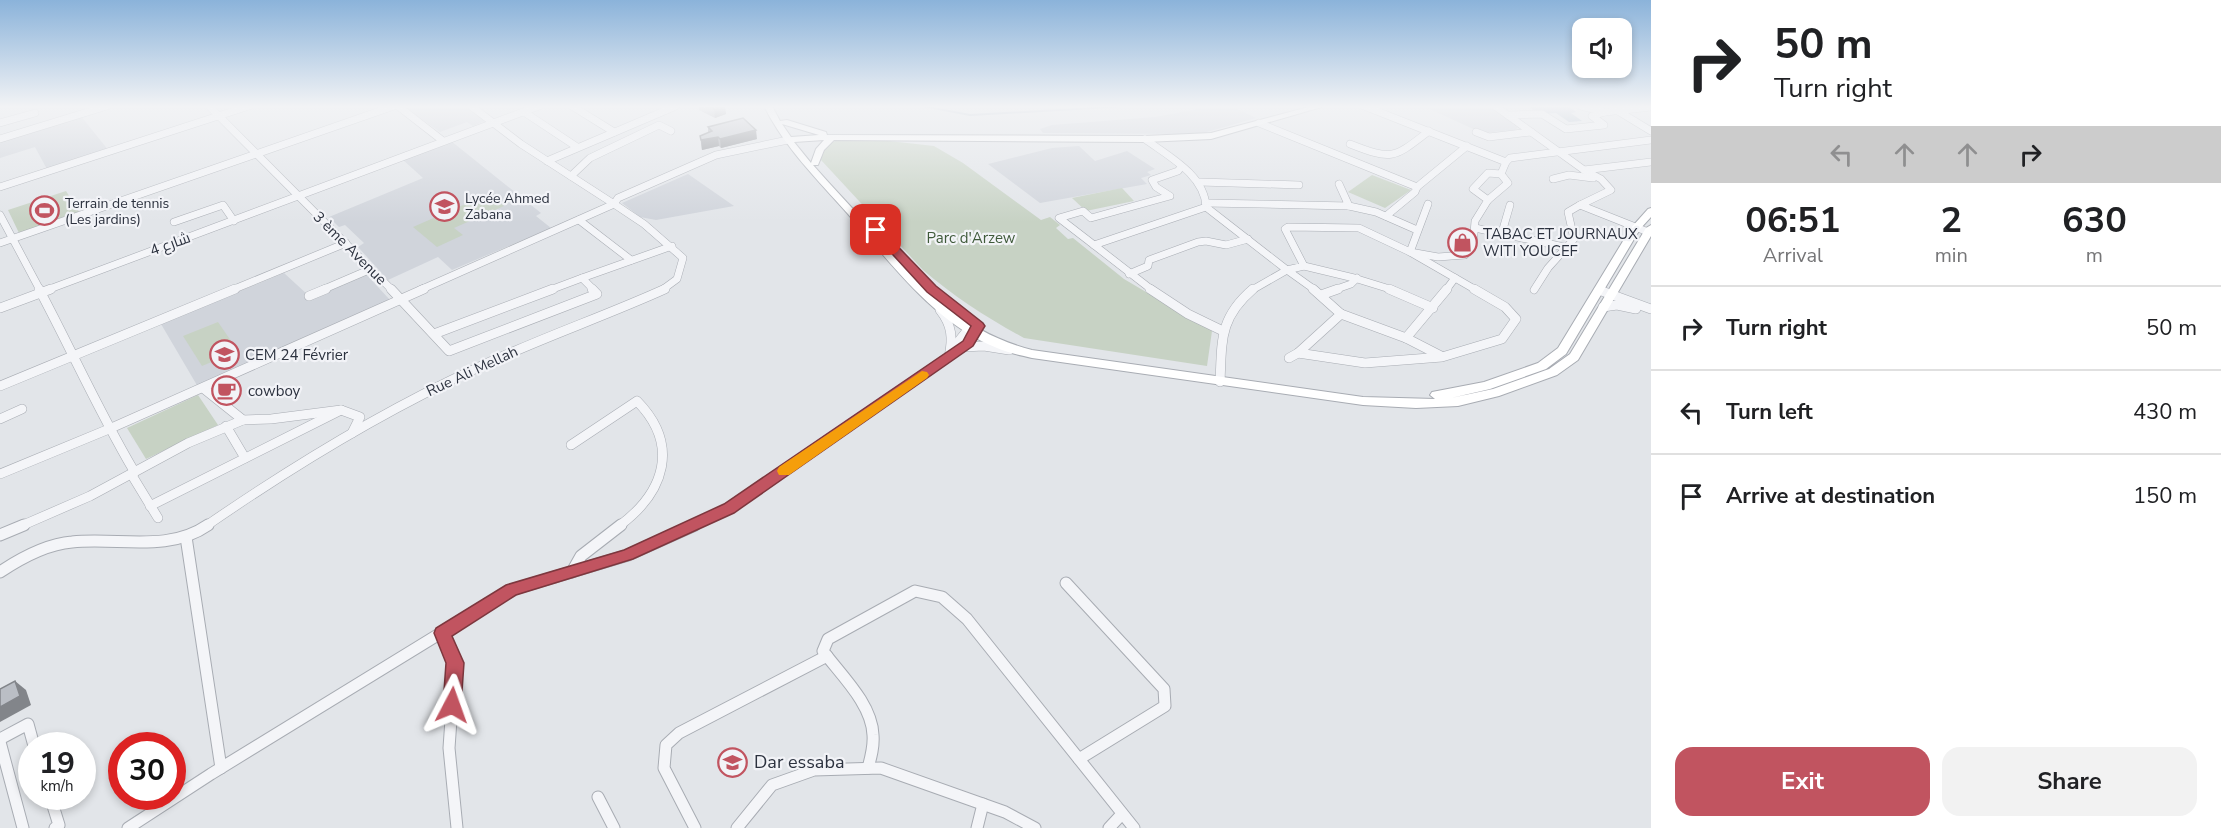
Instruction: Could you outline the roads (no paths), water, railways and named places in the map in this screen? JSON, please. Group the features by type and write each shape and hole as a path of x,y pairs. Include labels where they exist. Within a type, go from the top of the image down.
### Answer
{"main road":[{"path":"796,145 891,259 924,292 999,345 1017,351 1221,378 1359,393 1450,394 1542,366 1562,351 1636,228 1651,211"},
{"path":"797,145 932,289 976,328 1034,347 1363,401 1458,402 1495,393 1553,372 1574,357 1649,230"},
{"path":"815,163 820,149 824,145"}],"street":[{"path":"0,187 131,145"},
{"name":"3 ème Avenue","path":"249,145 449,351 597,294 582,278"},
{"path":"0,243 286,145"},
{"name":"شارع 4","path":"0,308 434,145"},
{"path":"524,145 644,224 672,246"},
{"path":"573,145 577,147"},
{"path":"547,161 583,145"},
{"path":"571,176 590,158 618,145"},
{"path":"0,474 203,388 579,220 614,204 618,198 717,155 765,145"},
{"path":"1152,145 1200,182 1299,185"},
{"path":"1312,145 1417,188"},
{"path":"1352,145 1385,157 1394,157 1411,145"},
{"path":"1464,145 1506,162"},
{"path":"1534,290 1542,275 1575,239 1568,212 1611,190 1601,179 1584,170 1549,145"},
{"path":"1501,174 1510,158 1607,145"},
{"path":"1386,216 1467,146"},
{"path":"1584,170 1651,162"},
{"path":"1181,167 1178,171 1152,180 1156,187 1170,196 1091,218 1083,211 1059,218 1129,274 1197,320 1223,331"},
{"path":"1410,252 1438,257 1466,255 1473,246 1475,222 1488,200 1508,183 1501,174 1488,173 1473,189 1488,200"},
{"path":"1553,179 1569,175 1601,179"},
{"path":"1200,182 1206,205 1321,295 1341,314 1406,338 1442,357"},
{"path":"1340,184 1349,206"},
{"path":"1410,252 1428,204"},
{"path":"1094,244 1206,205 1349,206 1365,208 1417,230"},
{"path":"1498,233 1503,229 1510,205"},
{"path":"1580,205 1636,228 1649,230"},
{"path":"174,222 223,206 234,221"},
{"path":"0,215 75,356 109,429 134,471 133,477 158,518"},
{"path":"579,220 631,260"},
{"path":"1298,353 1365,363 1442,357 1502,339 1516,319 1505,307 1455,278 1410,252 1359,228 1288,227 1285,232 1304,266"},
{"path":"1475,228 1569,248"},
{"path":"1129,274 1148,266 1149,260 1198,242 1206,241 1226,245 1248,239"},
{"path":"0,386 346,243"},
{"path":"434,334 672,246"},
{"name":"Rue Ali Mellah","path":"0,572 11,564 61,544 116,541 165,544 186,537 202,529 300,462 417,397 503,355 618,310 672,286 682,271 683,258 672,246"},
{"path":"1221,378 1223,331 1233,311 1247,291 1264,279 1287,270 1304,266 1357,278 1409,295 1433,308"},
{"path":"309,296 371,269"},
{"path":"1321,295 1351,284 1357,278"},
{"path":"1406,338 1433,308 1455,278"},
{"path":"1618,283 1626,295 1646,309"},
{"path":"1599,290 1617,304 1646,309"},
{"path":"924,292 949,321 952,328 952,343 948,357"},
{"path":"1608,299 1646,309"},
{"path":"1289,358 1298,353 1341,314"},
{"path":"948,357 959,339 966,332 976,328"},
{"path":"128,828 221,768 511,590 628,555 729,509 963,347 971,339 976,328"},
{"path":"963,347 984,346 1017,351"},
{"path":"203,388 243,420"},
{"path":"571,445 637,401 649,411 665,445 662,471 638,511 591,547 573,566 572,572"},
{"path":"0,419 22,409"},
{"path":"0,535 100,491 134,471 243,420 271,419 341,410 360,417 352,433"},
{"path":"150,506 341,410"},
{"path":"226,426 245,458"},
{"path":"186,537 221,768"},
{"path":"1066,583 1164,689 1165,706 1079,759"},
{"path":"868,768 873,744 872,726 856,697 823,651 828,639 915,591 930,591 949,600 973,627 1134,828"},
{"path":"442,633 455,663 449,748 457,828"},
{"path":"695,828 664,768 666,746 679,733 827,656"},
{"path":"23,828 0,740 28,724 30,732"},
{"path":"737,828 772,785 814,770 868,768 881,768 983,804 1005,812 1035,828"},
{"path":"598,796 614,828"},
{"path":"977,828 983,804"},
{"path":"54,810 58,825 54,828"},
{"path":"1109,828 1122,814"}],"place":[{"name":"Lycée Ahmed Zabana","path":"444,206"},
{"name":"Terrain de tennis (Les jardins)","path":"44,211"},
{"name":"TABAC ET JOURNAUX WITI YOUCEF","path":"1462,243"},
{"name":"CEM 24 Février","path":"224,355"},
{"name":"cowboy","path":"227,391"},
{"name":"Dar essaba","path":"733,762"}],"park label":[{"name":"Parc d'Arzew","path":"971,238"}]}
